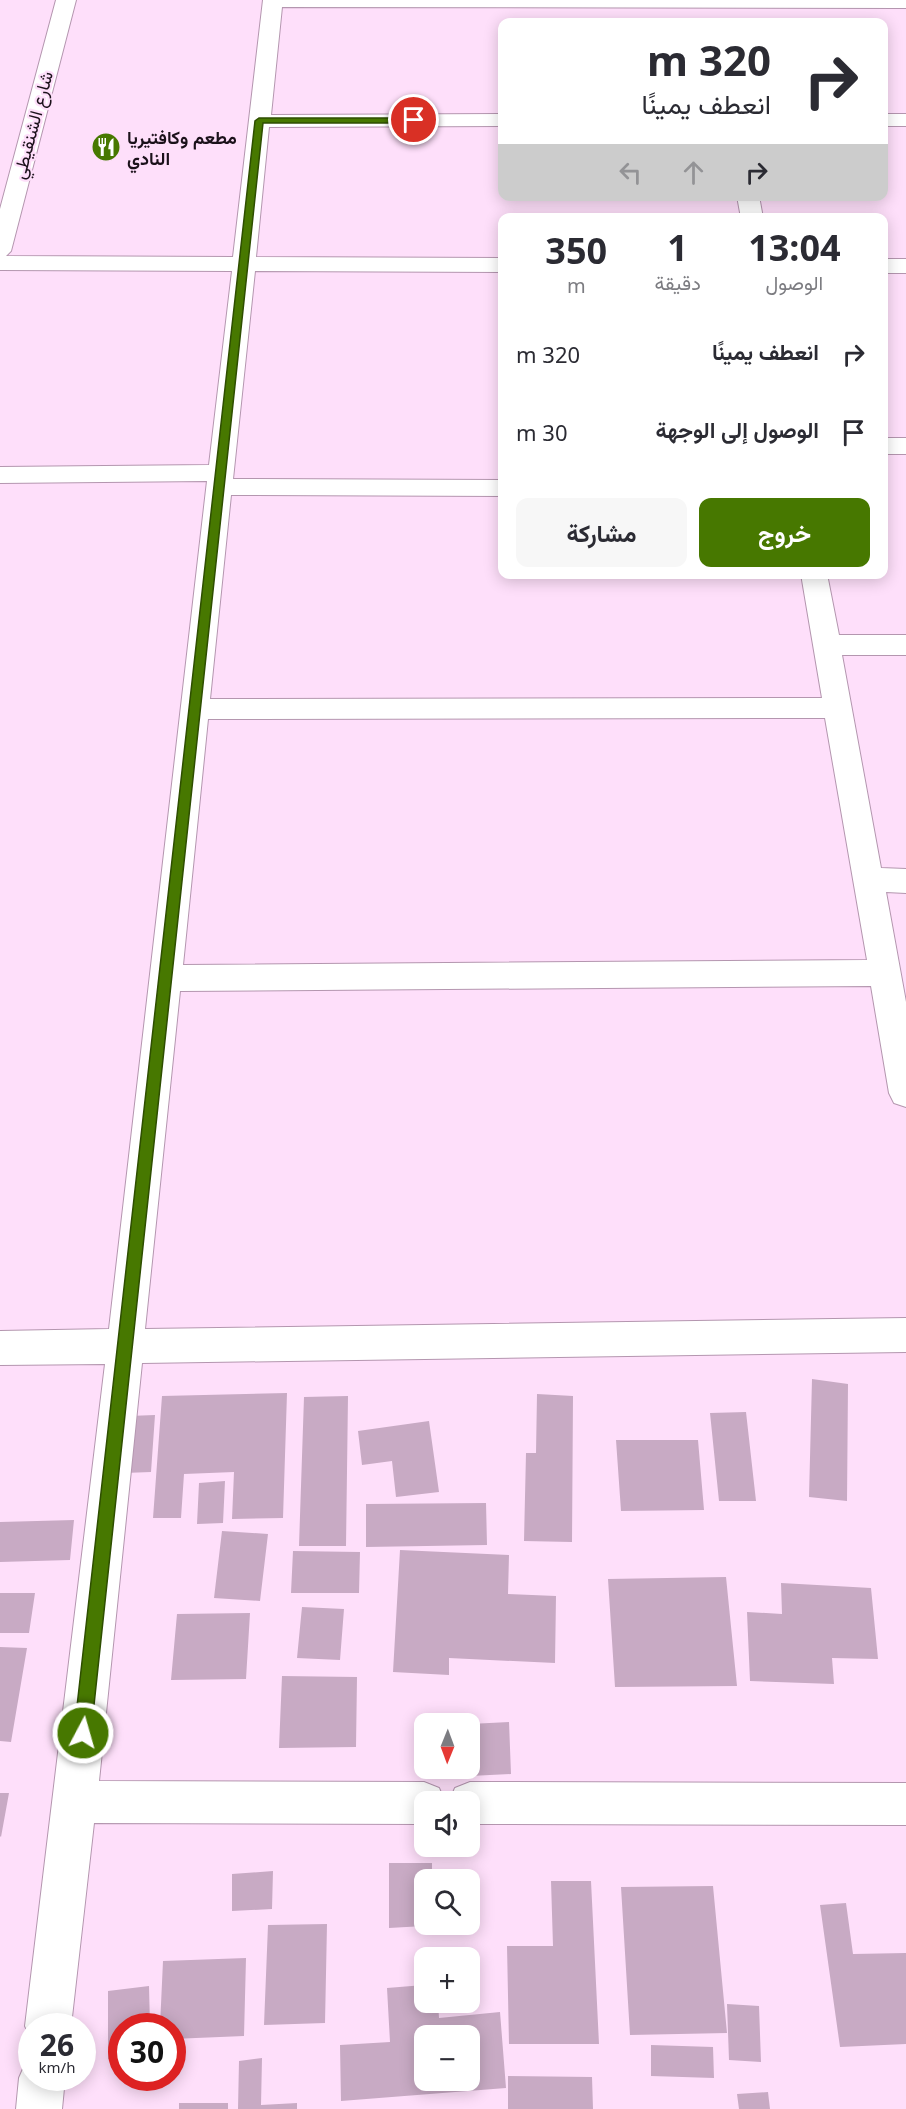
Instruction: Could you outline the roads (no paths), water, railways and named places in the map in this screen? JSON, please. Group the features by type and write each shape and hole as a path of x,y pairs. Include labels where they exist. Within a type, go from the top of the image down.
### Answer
{"street":[{"name":"شارع الشنقيطي","path":"0,251 66,0"},
{"path":"50,2013 75,1802 242,265 273,1 906,2"},
{"path":"714,1 717,18"},
{"path":"259,121 498,120"},
{"path":"888,120 906,120"},
{"path":"0,163 22,163"},
{"path":"0,263 498,265"},
{"path":"888,266 906,266"},
{"path":"888,446 906,446"},
{"path":"0,475 498,488"},
{"path":"815,579 906,1093"},
{"path":"826,645 906,645"},
{"path":"194,709 838,708"},
{"path":"868,880 906,880"},
{"path":"165,978 885,973"},
{"path":"0,1348 906,1335"},
{"path":"75,1802 414,1803"},
{"path":"480,1803 906,1804"},
{"path":"39,2109 41,2091"}],"place":[{"name":"مطعم وكافتيريا النادي","path":"106,147"}]}
